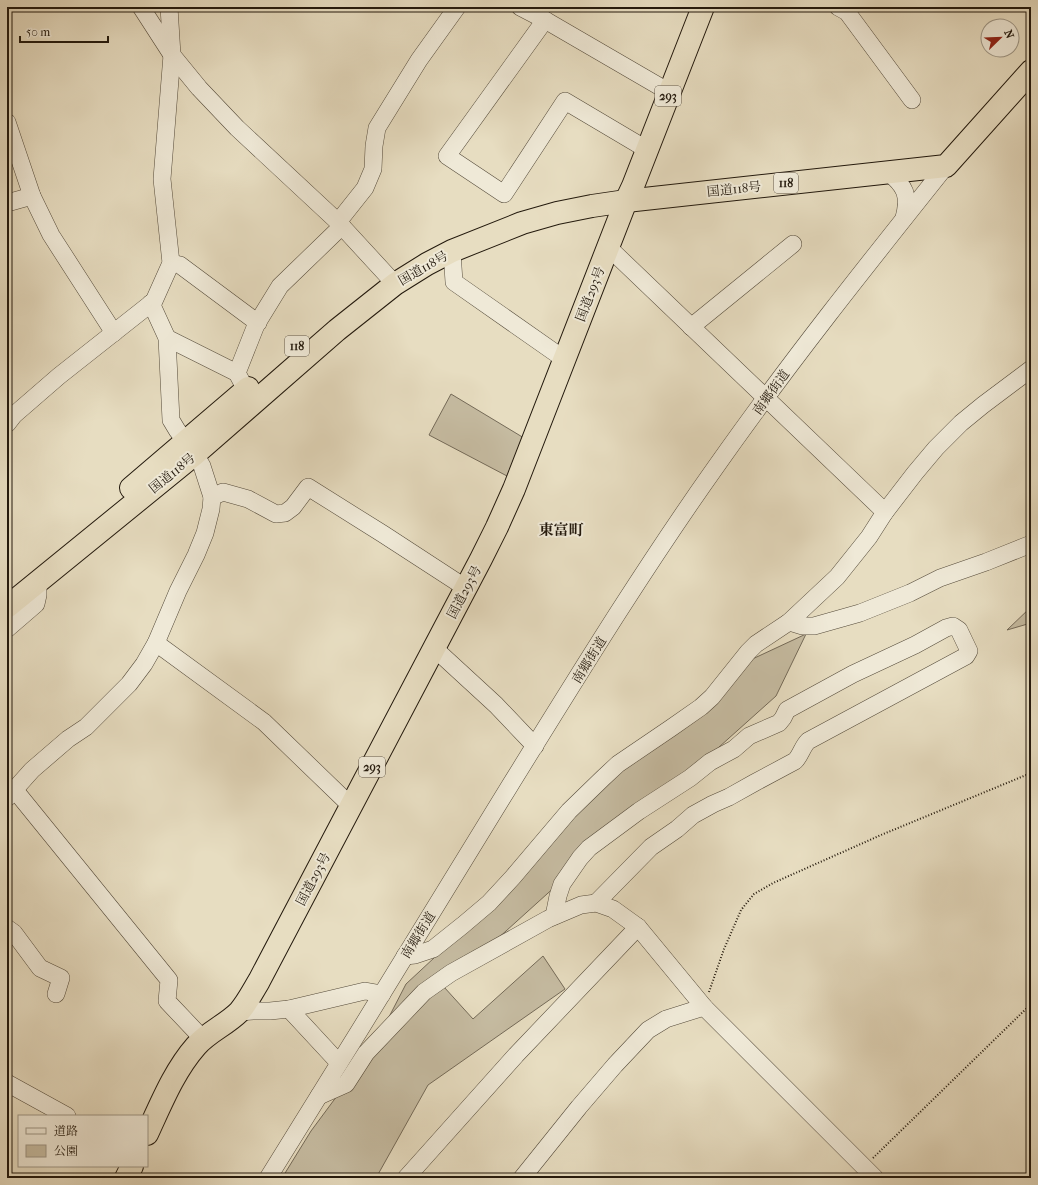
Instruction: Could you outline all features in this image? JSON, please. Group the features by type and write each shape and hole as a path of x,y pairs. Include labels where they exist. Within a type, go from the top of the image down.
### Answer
{"highway":[{"name":"国道293号","path":"148,1132 173,1080 182,1065 203,1039 239,1012 259,981 497,528 514,489 564,358 703,7"},
{"path":"946,166 1031,71"},
{"name":"国道118号","path":"7,608 38,583 190,448 241,382 328,319 391,279 417,270 452,251 522,223 629,193 717,176 919,160 933,160 946,166"},
{"name":"国道118号","path":"7,591 190,448 337,330 391,279 404,262 447,239 517,210 554,199 590,191 629,193 946,166"},
{"path":"126,1178 132,1167"}],"street":[{"path":"141,7 172,55 199,88 236,128 340,224 391,279"},
{"path":"7,424 14,415 59,376 154,301 171,263 162,179 172,55 169,7"},
{"path":"167,338 241,382 258,323 280,286 340,224 365,188 373,170 374,146 377,128 419,60 457,7"},
{"path":"520,7 669,92"},
{"path":"838,7 847,12 912,100"},
{"path":"545,20 447,156 504,194 564,101 646,150"},
{"path":"7,122 32,196 51,235 114,333"},
{"name":"南郷街道","path":"268,1178 535,746 649,566 765,398 946,166"},
{"path":"888,172 897,180 906,193 908,200 904,218"},
{"path":"7,203 32,196"},
{"path":"691,327 793,244"},
{"path":"608,247 885,512"},
{"path":"452,251 454,282 564,358"},
{"path":"171,263 180,265 258,323"},
{"path":"151,303 167,338 171,420 202,466 212,497 211,509 205,533 156,642 144,664 129,684 86,727 68,739 45,759 11,794 169,980 167,1001 203,1039"},
{"path":"405,956 415,955 433,949 489,903 569,811 618,764 701,707 712,697 731,672 756,644 789,622 837,577 869,537 885,512 936,448 961,423 1031,369"},
{"path":"212,497 223,492 248,499 276,514 285,513 293,507 308,487 466,588"},
{"path":"789,622 802,626 814,626 860,613 910,593 940,578 1031,544"},
{"path":"7,629 36,604 38,583"},
{"path":"554,916 562,884 580,858 589,848 639,811 690,778 710,762 734,750 748,736 779,723 787,710 853,674 946,628 953,626 959,630 969,651 966,656 808,741 804,745 800,756 795,761 693,815 677,829 651,847 596,903"},
{"path":"156,642 264,722 351,806"},
{"path":"434,648 496,705 535,746"},
{"path":"319,1096 346,1084 366,1053 424,992 451,973 554,916 581,905 596,903 613,909 638,927 704,1007 869,1172"},
{"path":"406,1178 516,1054 638,927"},
{"path":"7,928 14,933 40,968 61,978 56,994"},
{"path":"239,1012 253,1010 270,1012 289,1009 365,991 382,994"},
{"path":"522,1178 579,1107 615,1065 648,1030 666,1019 704,1007"},
{"path":"289,1009 340,1063"},
{"path":"7,1083 65,1115"}],"path":[{"path":"704,1007 724,949 741,910 754,894 773,883 881,835 1031,773"},
{"path":"869,1172 1031,1004"}],"green space":[{"path":"451,394 524,438 507,476 429,435"},
{"path":"1031,607 1031,623 1007,630"},
{"path":"806,634 776,696 661,799 568,875 444,987 473,1019 543,956 565,989 428,1085 376,1178 282,1178 311,1131 374,1046 406,984 520,878 575,813 746,662"}],"district":[{"name":"東富町","path":"561,530"}]}
